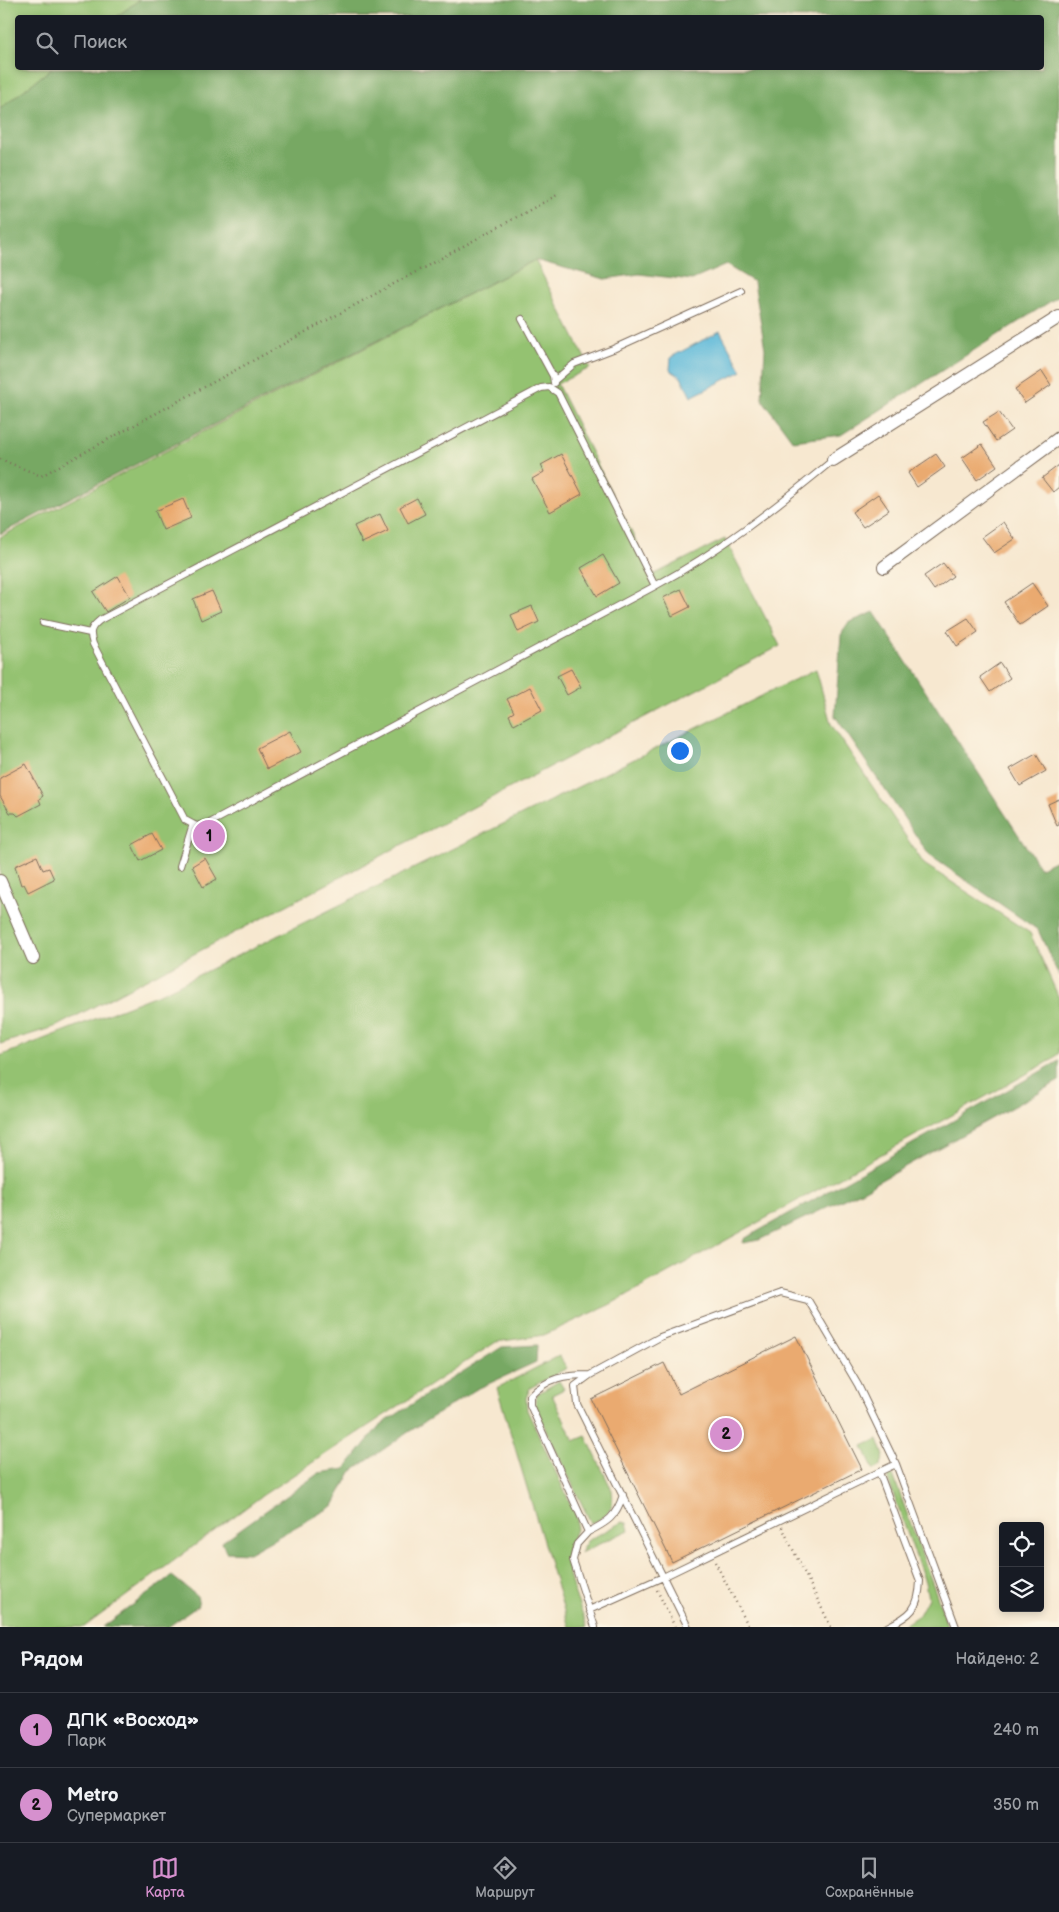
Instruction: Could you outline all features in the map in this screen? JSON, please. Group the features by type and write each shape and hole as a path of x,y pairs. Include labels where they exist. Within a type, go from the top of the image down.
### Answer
{"street":[{"path":"833,460 1059,317"},
{"path":"884,567 1059,438"},
{"path":"0,881 34,958"}],"lane":[{"path":"740,291 613,349 574,364 554,385 541,388 100,620 91,627 90,632 93,644 185,820 193,824 208,824 655,586 707,557 736,537 833,460"},
{"path":"522,319 655,586"},
{"path":"44,623 90,632"},
{"path":"180,866 193,824"},
{"path":"688,1627 577,1404 574,1386 590,1375 660,1337 780,1293 808,1300 858,1385 896,1464 956,1627"},
{"path":"588,1532 530,1405 530,1396 540,1386 562,1376 590,1375"},
{"path":"589,1610 663,1577 896,1464"},
{"path":"879,1472 920,1582 920,1600 908,1616 887,1627"},
{"path":"595,1627 573,1560 577,1544 588,1532 606,1523 618,1511 623,1496"}],"path":[{"path":"0,459 41,476 559,194"},
{"path":"779,1520 831,1627"},
{"path":"711,1554 749,1627"}],"green space":[{"path":"0,0 139,0 119,15 15,15 15,70 49,70 0,109"},
{"path":"139,0 1059,0 1059,296 841,435 793,441 762,399 765,349 754,282 726,265 692,280 639,274 605,279 535,260 0,534 0,109 49,70 1044,70 1044,15 119,15"},
{"path":"535,260 590,368 557,384 653,575 725,539 780,646 57,1026 0,1044 0,537"},
{"path":"874,612 1040,868 1059,859 1059,976 1038,930 929,855 835,716 841,635 848,623"},
{"path":"816,669 831,724 924,864 1030,933 1059,998 1059,1053 1050,1061 609,1305 544,1335 496,1342 263,1495 84,1627 0,1627 0,1056 164,992"},
{"path":"1059,1061 1059,1081 863,1190 759,1240 743,1243 744,1239"},
{"path":"537,1345 536,1362 475,1390 407,1433 351,1472 333,1506 249,1553 226,1552 222,1542 319,1473 345,1469 379,1426 502,1347"},
{"path":"559,1356 567,1368 530,1388 526,1398 527,1410 577,1518 575,1532 568,1546 566,1559 573,1589 587,1627 569,1627 497,1388"},
{"path":"559,1381 564,1389 552,1395 574,1441 586,1436 612,1490 613,1496 609,1511 597,1521 591,1523 535,1407 537,1394"},
{"path":"878,1439 884,1456 880,1467 874,1470 863,1446"},
{"path":"893,1475 947,1627 901,1627 919,1615 928,1598 925,1582 887,1477"},
{"path":"622,1522 627,1523 629,1530 580,1553 587,1541"},
{"path":"172,1576 197,1596 199,1605 168,1627 103,1627"}],"water":[{"path":"720,331 742,371 691,397 681,377 670,370 671,357"}],"building":[{"path":"1042,371 1051,385 1025,403 1015,389"},
{"path":"999,412 1012,430 996,441 983,422"},
{"path":"982,444 997,466 977,480 962,458"},
{"path":"561,454 582,494 550,512 532,479 544,472 541,465"},
{"path":"936,454 945,467 917,487 908,473"},
{"path":"1059,465 1059,487 1053,492 1042,478"},
{"path":"878,494 889,510 863,527 852,512"},
{"path":"417,498 425,514 408,523 400,507"},
{"path":"183,499 191,518 163,530 155,511"},
{"path":"380,514 388,531 362,543 354,526"},
{"path":"1003,522 1015,539 994,553 982,537"},
{"path":"603,555 619,583 597,596 581,568"},
{"path":"943,563 953,576 934,590 924,576"},
{"path":"118,576 130,597 106,612 93,592"},
{"path":"1032,583 1048,606 1020,625 1004,602"},
{"path":"681,589 690,607 672,616 663,598"},
{"path":"212,591 221,611 201,620 193,599"},
{"path":"532,606 539,622 518,632 511,615"},
{"path":"968,618 978,632 957,646 947,631"},
{"path":"1000,663 1010,678 990,692 980,677"},
{"path":"571,669 581,687 567,695 557,676"},
{"path":"530,687 542,710 514,725 509,715 514,712 507,699"},
{"path":"290,731 301,752 267,769 257,748"},
{"path":"1036,754 1046,771 1020,786 1010,769"},
{"path":"26,764 43,796 39,799 41,804 18,816 15,813 10,813 0,796 0,778"},
{"path":"1059,799 1059,825 1057,826 1048,804"},
{"path":"152,834 161,850 140,861 132,845"},
{"path":"37,856 43,870 49,868 54,879 28,892 24,884 21,885 15,866"},
{"path":"205,858 217,879 203,887 192,866"},
{"path":"796,1336 862,1469 672,1562 591,1399 664,1363 679,1394"}],"place":[{"name":"ДПК «Восход»","path":"209,836"},
{"name":"Metro","path":"726,1434"}]}
